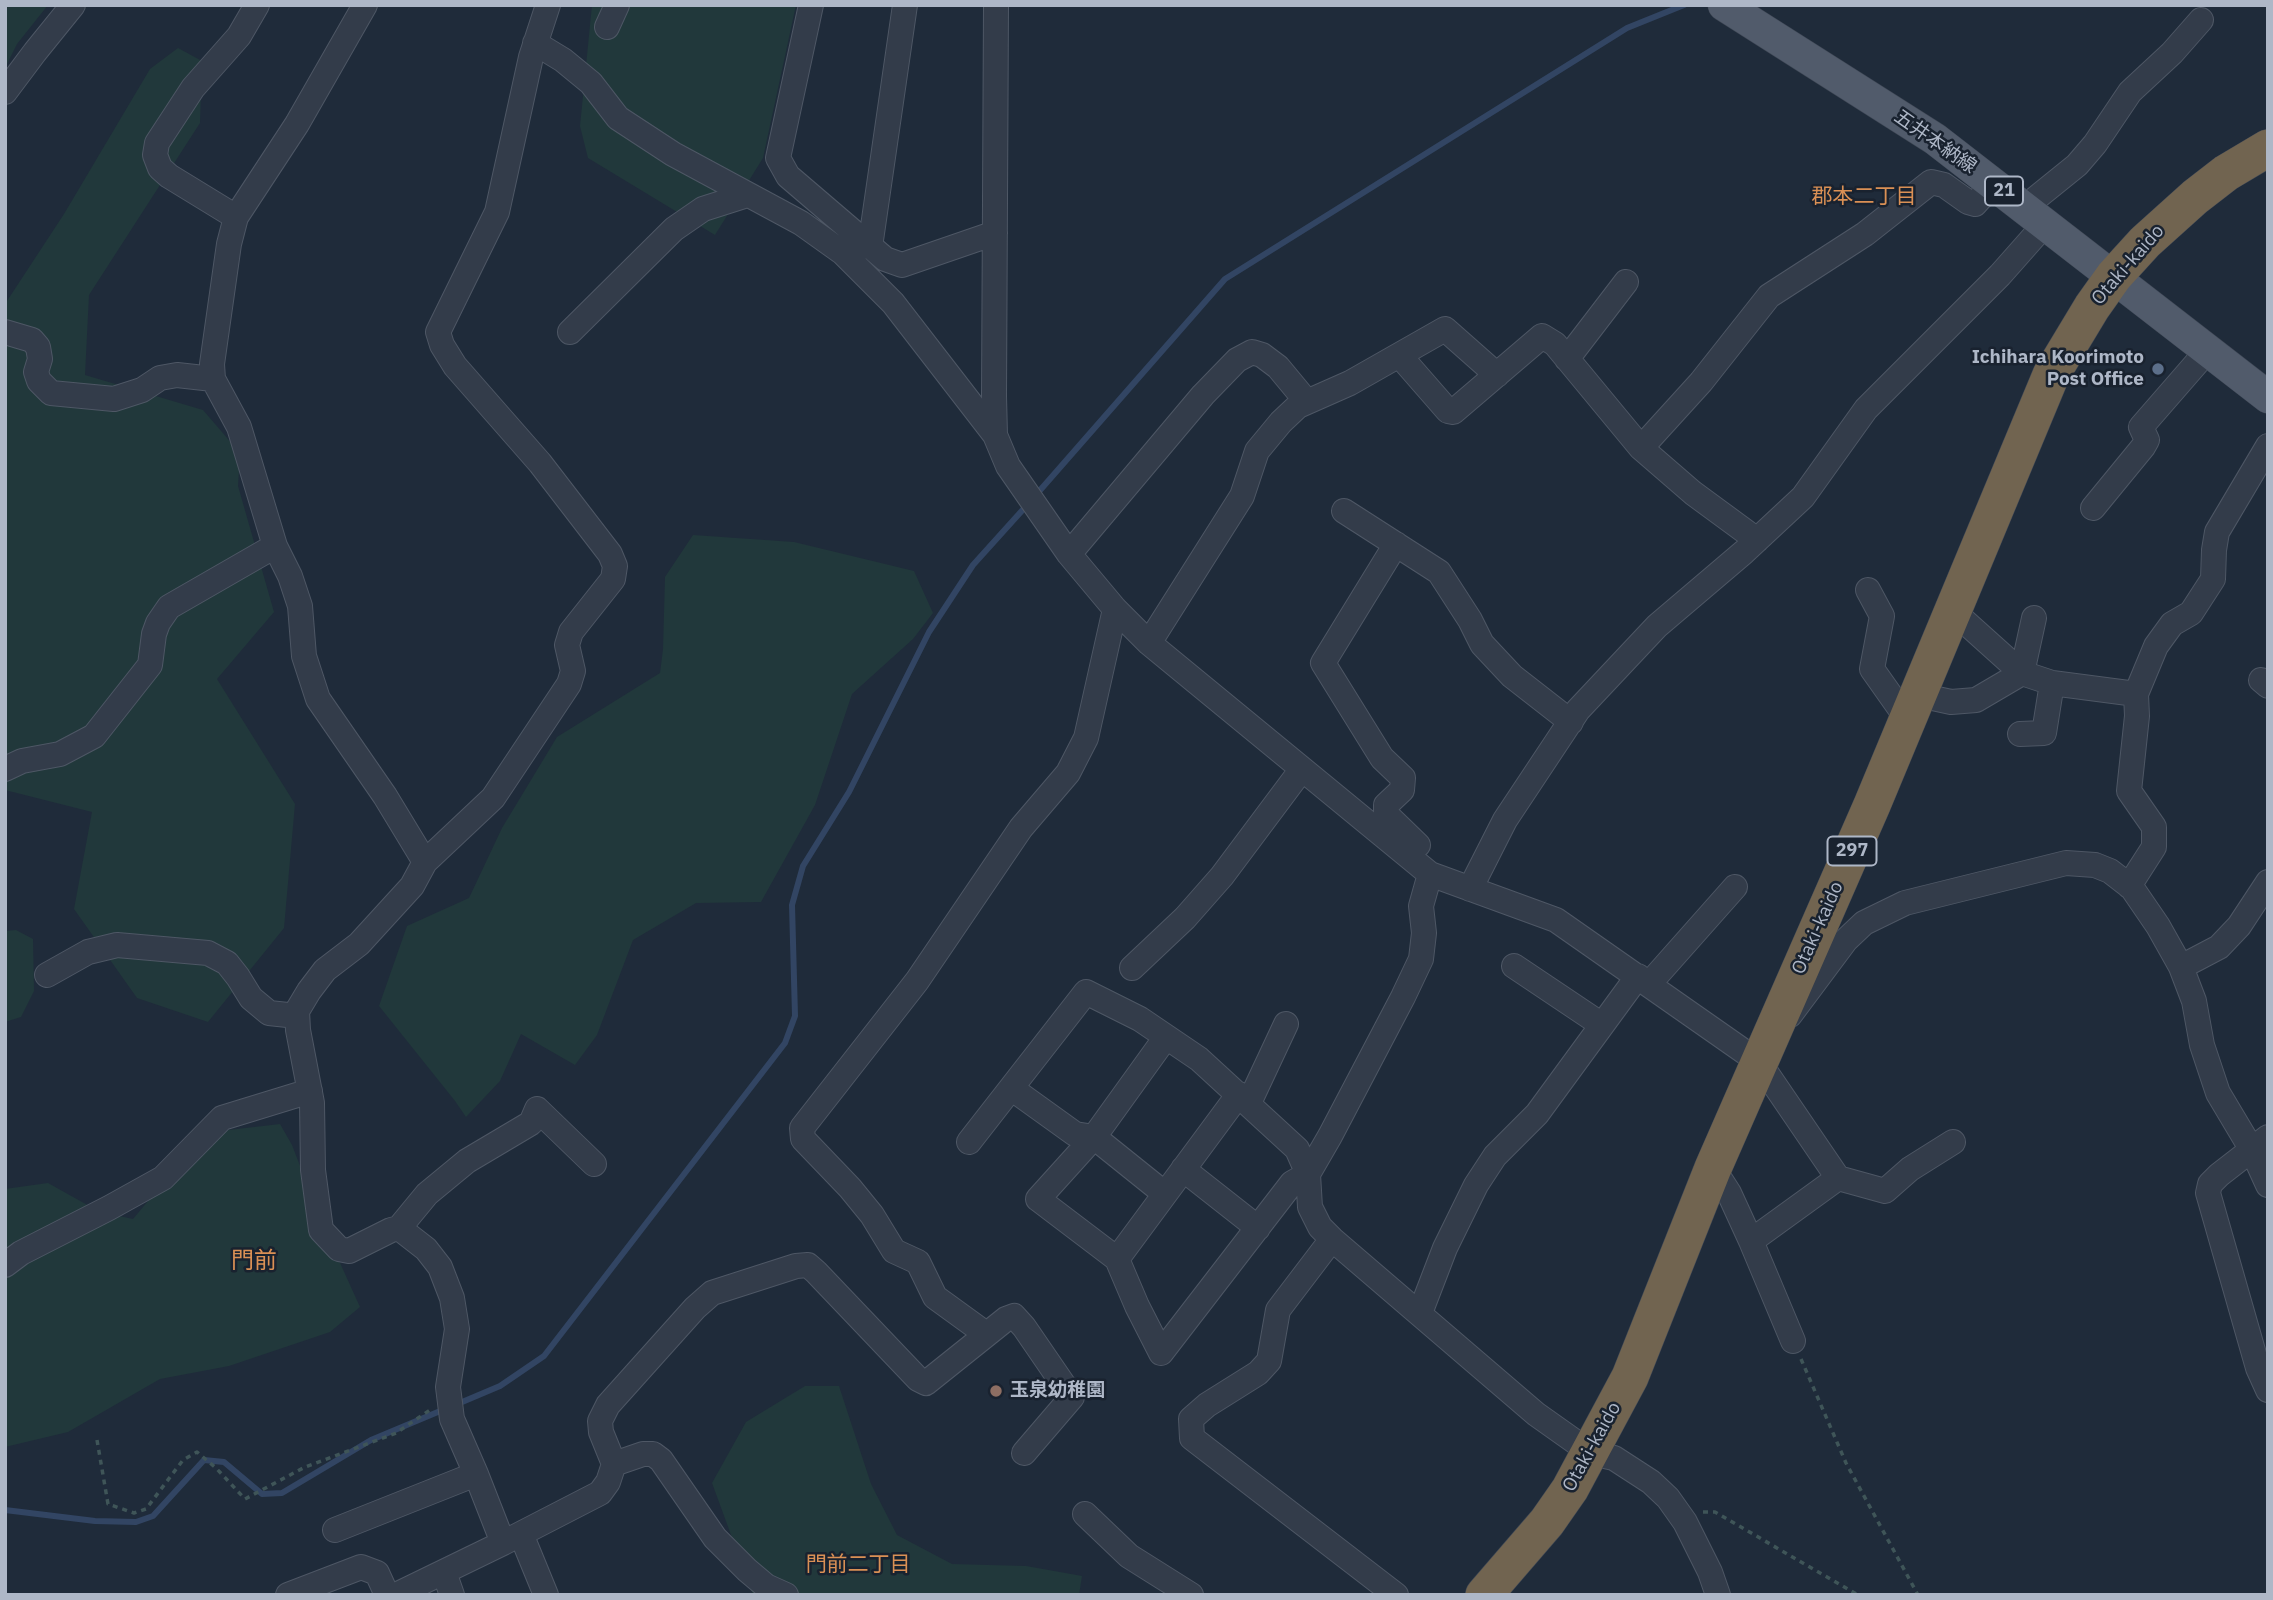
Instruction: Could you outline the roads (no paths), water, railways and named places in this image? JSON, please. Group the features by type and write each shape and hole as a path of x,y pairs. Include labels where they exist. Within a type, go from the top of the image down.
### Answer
{"highway":[{"name":"Otaki-kaido","path":"1484,1595 1547,1522 1591,1453 1630,1377 1713,1168 1914,707 2051,375 2091,307 2114,276 2145,242 2195,197 2268,148"}],"main road":[{"name":"五井本納線","path":"1739,8 1915,126 1994,183 2268,397"}],"street":[{"path":"5,92 73,5"},
{"path":"236,217 169,176 160,168 155,155 157,143 193,88 239,36 257,5"},
{"path":"365,5 297,124 236,217 229,244 212,364 213,379 239,426 275,546 290,576 300,606 304,656 318,699 385,796 425,862"},
{"path":"548,5 535,43 497,212 438,332 442,345 455,366 540,463 610,554 615,566 613,579 571,632 567,646 573,671 569,684 493,798 425,862 412,886 359,944 325,970 309,991 297,1011 297,1016 312,1103 313,1170 321,1230 339,1249 349,1251 399,1228 427,1194 467,1161 531,1123 537,1109 594,1164"},
{"path":"811,5 778,158 788,176 885,259 902,265 995,233"},
{"path":"870,247 905,5"},
{"path":"995,435 996,5"},
{"path":"1472,886 1505,820 1578,710 1657,626 1803,497 1866,409 2000,275 2035,215 2095,144 2130,92 2172,53 2201,20"},
{"path":"535,43 563,60 591,83 618,118 673,154 801,223 843,253 893,303 995,435 1009,466 1069,554 1115,609 1149,643 1430,874 1472,886 1556,920 1643,980 1766,1047 1838,1178 1885,1191 1910,1169 1953,1142"},
{"path":"1641,448 1701,382 1769,296 1865,234 1931,182 1944,185 1975,204 1994,183"},
{"path":"570,332 674,229 703,209 747,195"},
{"path":"1567,359 1626,282"},
{"path":"1149,643 1242,496 1257,451 1298,406 1350,383 1445,329 1497,375"},
{"path":"5,332 32,340 38,347 40,359 36,372 39,381 51,393 114,399 142,390 160,378 177,375 213,379"},
{"path":"1399,356 1448,411 1453,412 1542,336 1555,344 1641,448 1693,493 1757,540"},
{"path":"2093,508 2143,447 2147,440 2141,427 2208,350"},
{"path":"1069,554 1203,395 1237,360 1252,352 1262,355 1278,367 1307,402"},
{"path":"2129,886 2154,847 2154,827 2129,791 2137,716 2136,694 2156,646 2172,624 2191,612 2213,579 2217,532 2268,446"},
{"path":"1344,511 1439,572 1482,644 1512,676 1571,722"},
{"path":"1396,544 1323,663 1382,758 1403,778 1402,790 1386,806 1386,814 1411,840 1472,886"},
{"path":"5,769 22,761 60,754 94,736 150,665 154,634 169,607 275,546"},
{"path":"1868,590 1882,617 1872,669 1914,707 1976,700 2022,673 2034,618"},
{"path":"986,1334 935,1297 918,1262 894,1251 872,1215 803,1139 802,1128 917,981 1021,828 1068,773 1086,738 1115,609"},
{"path":"1953,611 2022,673 2052,683 2136,694"},
{"path":"2020,734 2045,733 2052,683"},
{"path":"1132,968 1185,918 1222,876 1302,769"},
{"path":"1766,1047 1846,940 1864,923 1905,903 2066,863 2102,868 2129,886 2158,926 2181,967 2194,1001 2202,1045 2218,1093 2260,1144 2268,1185"},
{"path":"1166,1037 1094,1138 1038,1199 1116,1259 1161,1353 1292,1183 1308,1174 1404,997 1420,959 1424,933 1421,906 1430,874"},
{"path":"2181,967 2219,947 2239,926 2268,882"},
{"path":"1420,1313 1445,1248 1476,1185 1495,1156 1537,1114 1602,1026 1643,980 1735,887"},
{"path":"47,975 88,952 117,946 208,953 227,963 251,998 269,1013 297,1016"},
{"path":"1514,966 1602,1026"},
{"path":"969,1142 1086,992 1140,1019 1199,1059 1297,1150 1308,1174 1310,1207 1320,1227 1332,1239 1501,1385 1591,1453 1614,1458 1651,1482 1668,1498 1679,1513 1710,1572 1718,1595"},
{"path":"1116,1259 1183,1169 1244,1099 1286,1024"},
{"path":"1011,1088 1075,1134 1094,1138 1165,1194"},
{"path":"5,1265 21,1253 163,1178 222,1118 310,1091"},
{"path":"2260,1144 2210,1184 2208,1193 2258,1368 2268,1390"},
{"path":"1713,1168 1751,1241 1793,1341"},
{"path":"1183,1169 1258,1227"},
{"path":"1751,1241 1838,1178"},
{"path":"399,1228 426,1249 440,1267 452,1298 457,1329 448,1387 452,1419 476,1474 546,1595"},
{"path":"1332,1239 1278,1310 1269,1361 1258,1373 1207,1405 1191,1419 1192,1438 1395,1595"},
{"path":"397,1595 448,1583 512,1539 600,1493 608,1482 614,1464 601,1432 600,1421 608,1405 695,1308 712,1293 796,1266 808,1265 918,1378 926,1383 1006,1319 1014,1317 1024,1327 1072,1397 1024,1452"},
{"path":"614,1464 643,1454 653,1454 661,1460 715,1538 766,1586 786,1595"},
{"path":"335,1530 476,1474"},
{"path":"1085,1514 1129,1556 1191,1595"},
{"path":"288,1595 361,1567 377,1573 387,1595"}],"waterway":[{"path":"1035,496 1225,279 1627,28 1684,5"},
{"path":"455,1405 500,1386 544,1356 785,1043 795,1016 792,905 803,866 849,792 929,632 973,565 1028,504"},
{"path":"5,1510 95,1521 136,1522 153,1516 204,1460 224,1462 262,1494 282,1493 371,1440 445,1409"}],"place":[{"name":"Ichihara Koorimoto Post Office","path":"2158,369"},
{"name":"玉泉幼稚園","path":"996,1391"}],"district":[{"name":"郡本二丁目","path":"1864,197"},
{"name":"門前","path":"254,1261"},
{"name":"門前二丁目","path":"858,1565"}]}
